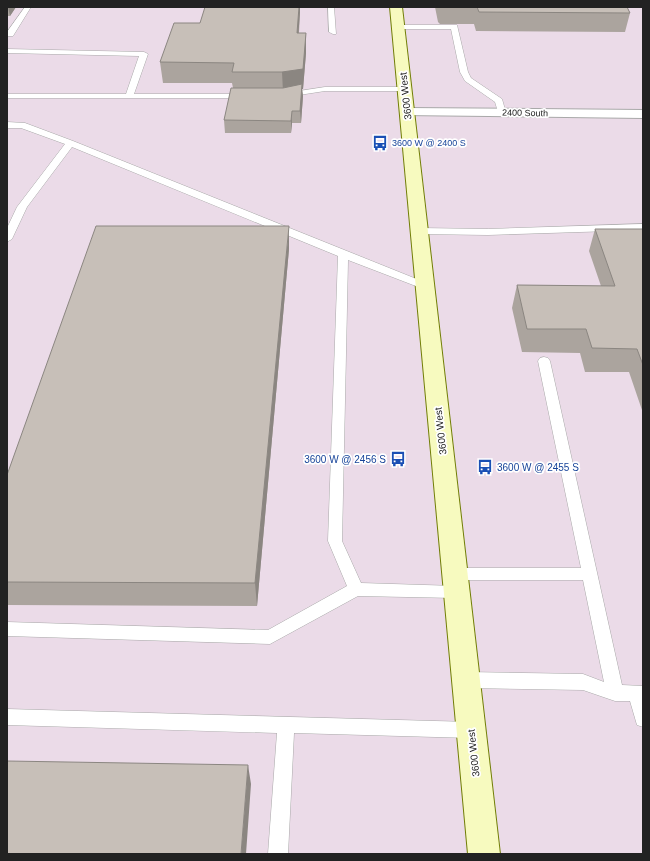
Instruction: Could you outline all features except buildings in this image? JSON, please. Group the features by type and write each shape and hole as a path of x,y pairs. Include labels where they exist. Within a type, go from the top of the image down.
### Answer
{"street":[{"name":"3600 West","path":"397,17 484,854"},
{"name":"2400 South","path":"407,112 643,114"}],"lane":[{"path":"7,34 10,34 28,7"},
{"path":"331,7 333,32"},
{"path":"397,17 454,27 464,72 468,79 499,101 502,113"},
{"path":"7,51 144,54 130,96"},
{"path":"275,96 325,89 404,89"},
{"path":"7,96 252,96"},
{"path":"7,125 22,125 70,143 425,286"},
{"path":"7,239 22,207 70,143"},
{"path":"419,231 488,232 643,227"},
{"path":"343,254 335,541 356,589"},
{"path":"544,361 615,693"},
{"path":"7,629 270,637 356,589 590,574"},
{"path":"466,680 583,682 615,693 640,694 643,719"},
{"path":"7,717 471,730"},
{"path":"278,854 286,725"}],"shaded area":[{"path":"7,7 643,7 643,854 7,854"}],"place":[{"name":"3600 W @ 2400 S","path":"380,143"},
{"name":"3600 W @ 2456 S","path":"398,459"},
{"name":"3600 W @ 2455 S","path":"485,467"}]}
